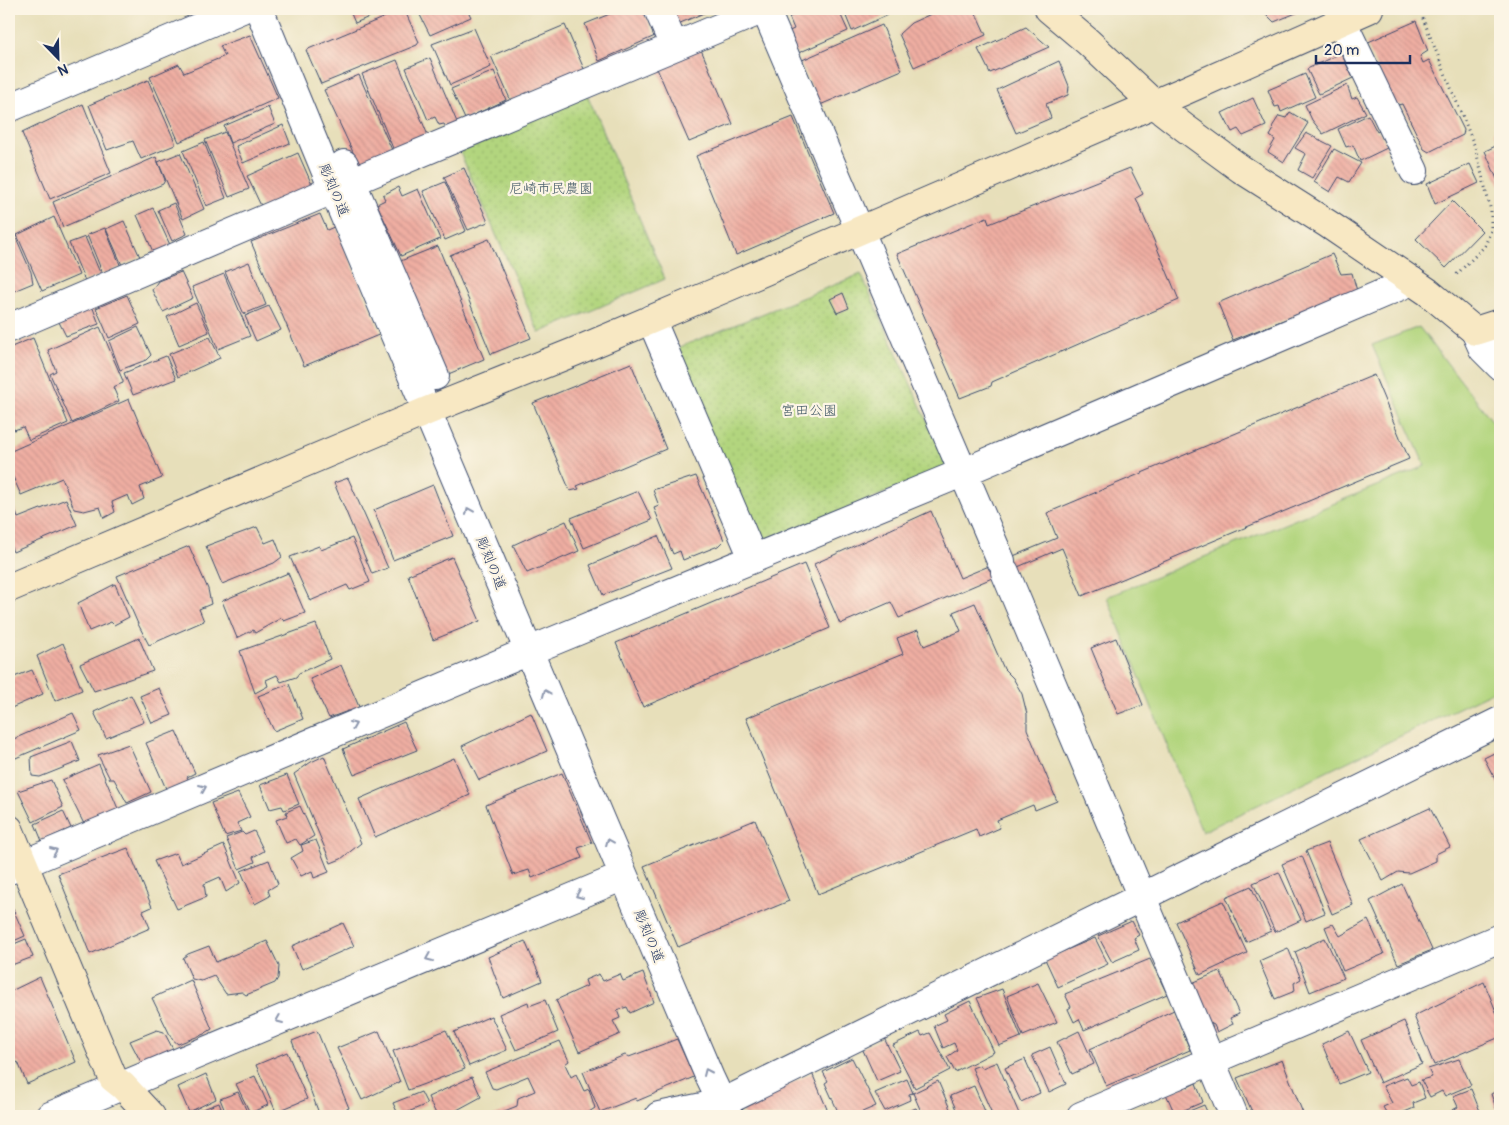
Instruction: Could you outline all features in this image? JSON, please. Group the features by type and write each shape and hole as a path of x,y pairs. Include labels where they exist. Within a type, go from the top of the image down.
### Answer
{"street":[{"path":"9,108 242,9"},
{"name":"彫刻の道","path":"259,9 342,185 427,411 710,1078 725,1109"},
{"path":"278,9 342,185 434,376"},
{"path":"658,9 674,46"},
{"path":"9,328 342,185 764,9 964,472 1234,1116"},
{"path":"1049,9 1088,42 1154,104 1242,169 1328,224 1434,296 1488,327 1483,349 1500,366"},
{"path":"9,588 427,411 652,319 1154,104 1369,9"},
{"path":"1342,21 1414,171"},
{"path":"16,867 529,651 964,472 1412,281"},
{"path":"652,319 753,558"},
{"path":"659,1116 725,1109 1142,896 1500,721"},
{"path":"9,829 16,867 114,1078 151,1116"},
{"path":"50,1116 624,876"},
{"path":"1081,1116 1500,938"}],"path":[{"path":"1419,9 1475,147 1492,211 1491,230 1485,246 1434,296"}],"green space":[{"name":"尼崎市民農園","path":"587,94 665,279 539,333 459,150"},
{"name":"宮田公園","path":"861,274 948,467 756,546 670,351"},
{"path":"1419,327 1500,431 1500,688 1202,832 1107,597 1425,466 1372,345"}],"building":[{"path":"349,9 388,9 355,23"},
{"path":"404,9 419,42 417,45 321,84 306,50"},
{"path":"417,9 467,9 471,17 430,35"},
{"path":"622,9 643,9 655,36 599,61 585,24"},
{"path":"671,9 713,9 678,24"},
{"path":"808,9 838,9 848,31 796,54 787,32 794,29 789,17"},
{"path":"843,9 893,9 894,12 852,31"},
{"path":"942,9 950,9 951,11 955,9 974,9 986,35 914,67 899,34 911,23"},
{"path":"1261,9 1306,9 1274,22"},
{"path":"1416,21 1428,51 1420,56 1423,63 1429,60 1464,130 1463,135 1429,152 1424,149 1402,104 1394,106 1366,43"},
{"path":"565,25 584,69 511,101 491,56"},
{"path":"882,25 902,70 820,105 800,61"},
{"path":"1026,27 1049,47 990,73 978,49"},
{"path":"474,28 491,67 450,85 432,44"},
{"path":"250,35 278,98 179,142 150,77 179,64 184,73 225,56 220,46"},
{"path":"699,45 733,124 689,142 655,64"},
{"path":"1341,53 1353,78 1319,94 1307,69"},
{"path":"430,58 459,127 448,131 444,124 439,125 435,117 428,120 406,68"},
{"path":"397,60 429,138 395,153 362,74"},
{"path":"1059,61 1069,86 1068,95 1046,104 1051,118 1016,133 997,90"},
{"path":"494,71 506,100 465,119 451,89"},
{"path":"1305,74 1315,97 1281,112 1279,106 1275,107 1268,90"},
{"path":"359,75 392,150 359,165 324,90"},
{"path":"148,80 175,145 141,159 133,141 107,150 89,105"},
{"path":"1347,85 1352,99 1357,97 1366,113 1323,134 1312,120 1305,105"},
{"path":"1253,98 1266,126 1243,136 1238,129 1232,132 1222,113"},
{"path":"83,104 111,173 50,199 22,133"},
{"path":"268,107 275,124 230,143 224,126"},
{"path":"1290,112 1308,123 1284,162 1268,152 1275,140 1270,136 1274,129 1272,127 1279,116 1286,118"},
{"path":"1368,115 1377,132 1379,131 1387,148 1360,161 1353,145 1346,147 1338,129"},
{"path":"793,117 834,213 736,255 696,156"},
{"path":"283,125 290,143 243,163 236,146"},
{"path":"1500,130 1500,144 1494,132"},
{"path":"225,132 249,189 229,197 205,140"},
{"path":"1306,133 1332,146 1312,178 1298,170 1306,154 1295,148"},
{"path":"204,142 226,198 206,206 183,151"},
{"path":"1500,144 1500,186 1485,151"},
{"path":"1334,149 1361,163 1349,182 1339,177 1330,192 1314,182"},
{"path":"180,153 204,209 183,219 158,162"},
{"path":"298,153 313,187 262,208 247,176"},
{"path":"156,157 165,180 163,184 63,227 53,202"},
{"path":"1470,164 1479,183 1435,204 1427,184"},
{"path":"464,168 488,222 468,230 444,177"},
{"path":"1130,168 1143,194 1136,198 1179,300 992,382 991,386 960,398 897,254 987,217 989,224"},
{"path":"445,182 466,231 445,240 423,191"},
{"path":"398,187 402,196 418,189 440,239 401,256 377,204 385,200 383,195"},
{"path":"1452,201 1482,231 1446,268 1416,239"},
{"path":"174,203 187,234 172,241 158,210"},
{"path":"153,208 171,247 154,254 137,215"},
{"path":"320,214 327,230 336,226 381,334 304,366 251,242"},
{"path":"54,217 79,275 42,291 17,235"},
{"path":"124,221 140,257 122,265 106,229"},
{"path":"105,228 121,267 103,274 87,235"},
{"path":"14,233 31,272 33,283 9,293 9,235"},
{"path":"85,237 101,275 85,281 69,243"},
{"path":"489,239 531,338 491,354 450,255"},
{"path":"438,246 484,359 446,375 398,262"},
{"path":"1332,254 1341,274 1352,273 1357,291 1233,340 1218,303"},
{"path":"249,262 266,305 244,314 225,272"},
{"path":"181,272 193,298 163,312 152,290 158,281"},
{"path":"224,274 250,336 218,349 192,287"},
{"path":"843,293 849,308 837,313 830,299"},
{"path":"127,295 140,324 109,338 96,308"},
{"path":"91,303 99,324 66,336 57,318"},
{"path":"196,303 209,332 179,345 167,317"},
{"path":"269,306 281,330 256,341 245,316"},
{"path":"100,327 123,381 123,383 113,387 119,401 72,423 50,374 56,371 48,350"},
{"path":"138,327 151,355 146,360 120,370 109,341"},
{"path":"210,337 220,358 178,377 169,354"},
{"path":"33,338 68,423 29,440 23,427 14,430 9,419 9,348"},
{"path":"166,356 176,379 133,395 124,373"},
{"path":"631,363 666,449 577,486 579,489 570,491 533,403"},
{"path":"1374,375 1409,459 1082,596 1062,548 899,618 891,602 840,624 814,564 931,511 960,578 1057,538 1047,513"},
{"path":"129,399 162,478 140,487 144,499 132,505 128,495 112,502 115,512 104,518 100,507 84,511 74,509 62,478 21,495 9,468 9,452"},
{"path":"696,476 724,540 718,546 683,560 680,551 673,554 654,508 659,506 653,490"},
{"path":"348,478 388,568 372,574 334,483"},
{"path":"433,485 453,536 393,560 374,510"},
{"path":"638,491 652,520 584,548 571,518"},
{"path":"66,499 77,525 13,552 9,542 9,509 14,507 18,518"},
{"path":"566,521 579,551 527,573 513,545"},
{"path":"257,527 265,543 275,539 282,557 274,563 222,584 206,546"},
{"path":"658,536 672,568 603,595 590,565"},
{"path":"352,538 370,582 350,590 347,585 310,601 290,557 319,546 321,550"},
{"path":"189,546 208,589 211,604 199,609 204,621 149,645 117,576"},
{"path":"452,557 480,621 433,640 408,575"},
{"path":"804,564 830,628 643,707 616,643"},
{"path":"288,573 305,613 284,621 281,618 255,633 253,630 237,638 222,601"},
{"path":"115,584 129,617 114,625 111,622 89,631 78,603"},
{"path":"975,603 1004,669 1013,678 1022,694 1027,714 1027,729 1057,801 1035,810 1033,805 997,820 1000,828 979,837 976,829 818,894 746,718 903,654 897,638 918,630 924,646 961,631 953,612"},
{"path":"316,624 330,659 299,673 296,677 281,682 277,675 266,680 268,686 255,693 240,651"},
{"path":"139,638 153,671 94,691 80,664"},
{"path":"1116,638 1143,705 1118,714 1091,648"},
{"path":"63,643 82,690 55,701 37,656"},
{"path":"341,665 360,709 353,713 348,711 329,718 310,679"},
{"path":"32,670 43,694 9,709 9,679"},
{"path":"289,684 303,719 274,731 258,696"},
{"path":"159,688 172,715 152,723 140,696"},
{"path":"131,695 144,722 106,738 94,712"},
{"path":"73,713 81,730 11,760 9,741"},
{"path":"531,713 547,751 479,780 462,746"},
{"path":"404,722 417,750 354,775 343,749"},
{"path":"176,731 195,773 187,777 190,783 167,791 146,743"},
{"path":"72,741 80,761 40,777 32,776 31,757"},
{"path":"129,744 151,792 127,803 114,779 110,779 98,755"},
{"path":"1500,750 1500,789 1484,758"},
{"path":"324,756 361,843 341,859 331,863 294,774 311,762"},
{"path":"454,758 470,795 375,837 359,799"},
{"path":"99,764 119,811 84,824 62,780"},
{"path":"562,773 592,843 578,848 582,858 532,878 529,870 513,875 486,805"},
{"path":"287,775 299,804 284,810 282,806 270,809 260,785"},
{"path":"51,780 63,807 33,822 18,791"},
{"path":"238,793 250,817 237,823 241,831 225,836 211,803"},
{"path":"300,806 314,836 300,845 296,839 286,843 276,820 287,816 286,812"},
{"path":"1430,808 1450,847 1436,854 1436,861 1409,873 1398,872 1383,881 1361,839"},
{"path":"63,811 71,828 42,841 35,824"},
{"path":"755,820 789,901 678,947 644,866"},
{"path":"254,831 264,851 253,857 255,862 239,869 226,838 242,832 245,835"},
{"path":"316,840 329,872 314,878 312,871 301,876 291,858 303,851 301,845"},
{"path":"1327,843 1353,905 1332,914 1306,851"},
{"path":"224,845 240,883 226,892 220,877 204,884 206,897 177,909 154,861 176,853 181,864"},
{"path":"128,848 152,907 143,911 150,928 90,954 58,874"},
{"path":"1302,856 1325,913 1306,921 1282,864"},
{"path":"269,860 278,884 268,890 270,896 255,904 241,871"},
{"path":"1279,872 1301,920 1275,932 1253,883"},
{"path":"1402,884 1432,950 1398,964 1370,901"},
{"path":"1251,886 1271,931 1246,942 1226,897"},
{"path":"9,900 25,936 9,943"},
{"path":"1223,901 1247,953 1200,975 1176,922"},
{"path":"1368,920 1384,954 1343,971 1325,927 1333,924 1340,936"},
{"path":"1132,921 1139,935 1134,938 1139,950 1112,962 1098,936"},
{"path":"343,923 354,946 302,969 292,946"},
{"path":"1095,938 1108,964 1058,987 1045,959"},
{"path":"1325,938 1344,978 1310,992 1295,952"},
{"path":"26,939 33,957 9,966 9,946"},
{"path":"267,941 279,966 278,978 275,983 246,995 242,992 226,994 214,976 201,981 192,979 183,958 188,954 209,946 216,962"},
{"path":"525,941 542,981 503,998 488,957"},
{"path":"1288,948 1301,979 1294,983 1295,991 1275,999 1259,961"},
{"path":"1150,959 1167,994 1084,1030 1079,1019 1074,1022 1068,1009 1071,1007 1065,994"},
{"path":"1220,971 1239,1014 1230,1018 1233,1024 1217,1032 1214,1025 1210,1023 1192,983"},
{"path":"643,973 654,1002 630,1013 627,1007 617,1010 620,1018 613,1021 620,1034 579,1052 556,1000 587,986 585,980 599,974 603,981 620,974 623,981"},
{"path":"40,977 76,1062 27,1084 18,1062 9,1066 9,992"},
{"path":"191,980 212,1029 178,1044 172,1039 152,998"},
{"path":"1484,982 1500,1021 1500,1037 1434,1065 1414,1016"},
{"path":"1038,983 1057,1022 1023,1036 1007,996"},
{"path":"1500,985 1500,1000 1495,987"},
{"path":"1002,989 1021,1037 999,1046 977,998"},
{"path":"545,1000 558,1032 516,1050 499,1014 528,1002 529,1006"},
{"path":"970,1001 994,1052 955,1072 947,1057 957,1050 954,1043 943,1048 934,1026 947,1020 944,1014"},
{"path":"1174,1010 1190,1050 1106,1086 1090,1049"},
{"path":"491,1016 507,1050 469,1066 454,1032"},
{"path":"1404,1021 1422,1064 1380,1083 1361,1040"},
{"path":"157,1030 164,1032 175,1053 145,1070 130,1041"},
{"path":"446,1030 465,1069 408,1090 393,1051"},
{"path":"317,1031 349,1108 332,1116 320,1116 292,1041"},
{"path":"379,1031 400,1082 362,1100 337,1048"},
{"path":"1079,1031 1094,1064 1072,1074 1057,1042"},
{"path":"1349,1031 1368,1072 1339,1084 1322,1044"},
{"path":"920,1032 922,1036 930,1033 950,1070 915,1088 893,1045"},
{"path":"884,1038 900,1071 877,1081 862,1048"},
{"path":"677,1039 694,1077 637,1101 636,1098 600,1112 583,1072 625,1055 629,1057"},
{"path":"560,1041 569,1061 565,1064 571,1077 576,1074 584,1091 589,1089 595,1108 583,1116 492,1116 517,1106 518,1098 535,1091 528,1076 496,1089 492,1088 485,1072"},
{"path":"1050,1047 1066,1084 1049,1092 1032,1055"},
{"path":"287,1052 307,1099 276,1112 256,1065"},
{"path":"852,1058 876,1106 853,1116 840,1116 825,1083 828,1081 823,1072"},
{"path":"1025,1059 1040,1093 1021,1102 1005,1068"},
{"path":"1459,1059 1471,1085 1445,1096 1442,1091 1430,1097 1421,1080 1432,1077 1428,1069"},
{"path":"1282,1060 1304,1116 1254,1116 1237,1078"},
{"path":"997,1062 1020,1116 993,1116 972,1068 980,1065 982,1068"},
{"path":"812,1073 827,1109 812,1116 745,1116 742,1109"},
{"path":"206,1074 216,1099 189,1112 178,1087"},
{"path":"255,1076 268,1105 250,1113 236,1084"},
{"path":"472,1077 481,1097 446,1116 437,1116 428,1097"},
{"path":"1407,1077 1411,1085 1419,1082 1425,1098 1413,1103 1414,1108 1395,1116 1388,1116 1383,1107 1392,1103 1383,1086"},
{"path":"907,1079 913,1093 909,1094 910,1100 885,1111 875,1093"},
{"path":"938,1081 953,1116 923,1116 913,1093"},
{"path":"1196,1083 1203,1102 1175,1114 1166,1094 1187,1084 1188,1087"},
{"path":"974,1086 987,1116 959,1116 950,1096"},
{"path":"1471,1089 1482,1116 1447,1116 1446,1114 1458,1107 1453,1096"},
{"path":"1500,1089 1500,1106 1496,1108 1491,1094"},
{"path":"238,1092 249,1116 227,1116 220,1099"},
{"path":"421,1092 427,1104 399,1116 393,1103"},
{"path":"219,1103 224,1116 197,1116 195,1112"},
{"path":"1204,1105 1209,1116 1177,1116"},
{"path":"916,1108 920,1116 896,1116"},
{"path":"1170,1111 1172,1116 1156,1116"}]}
